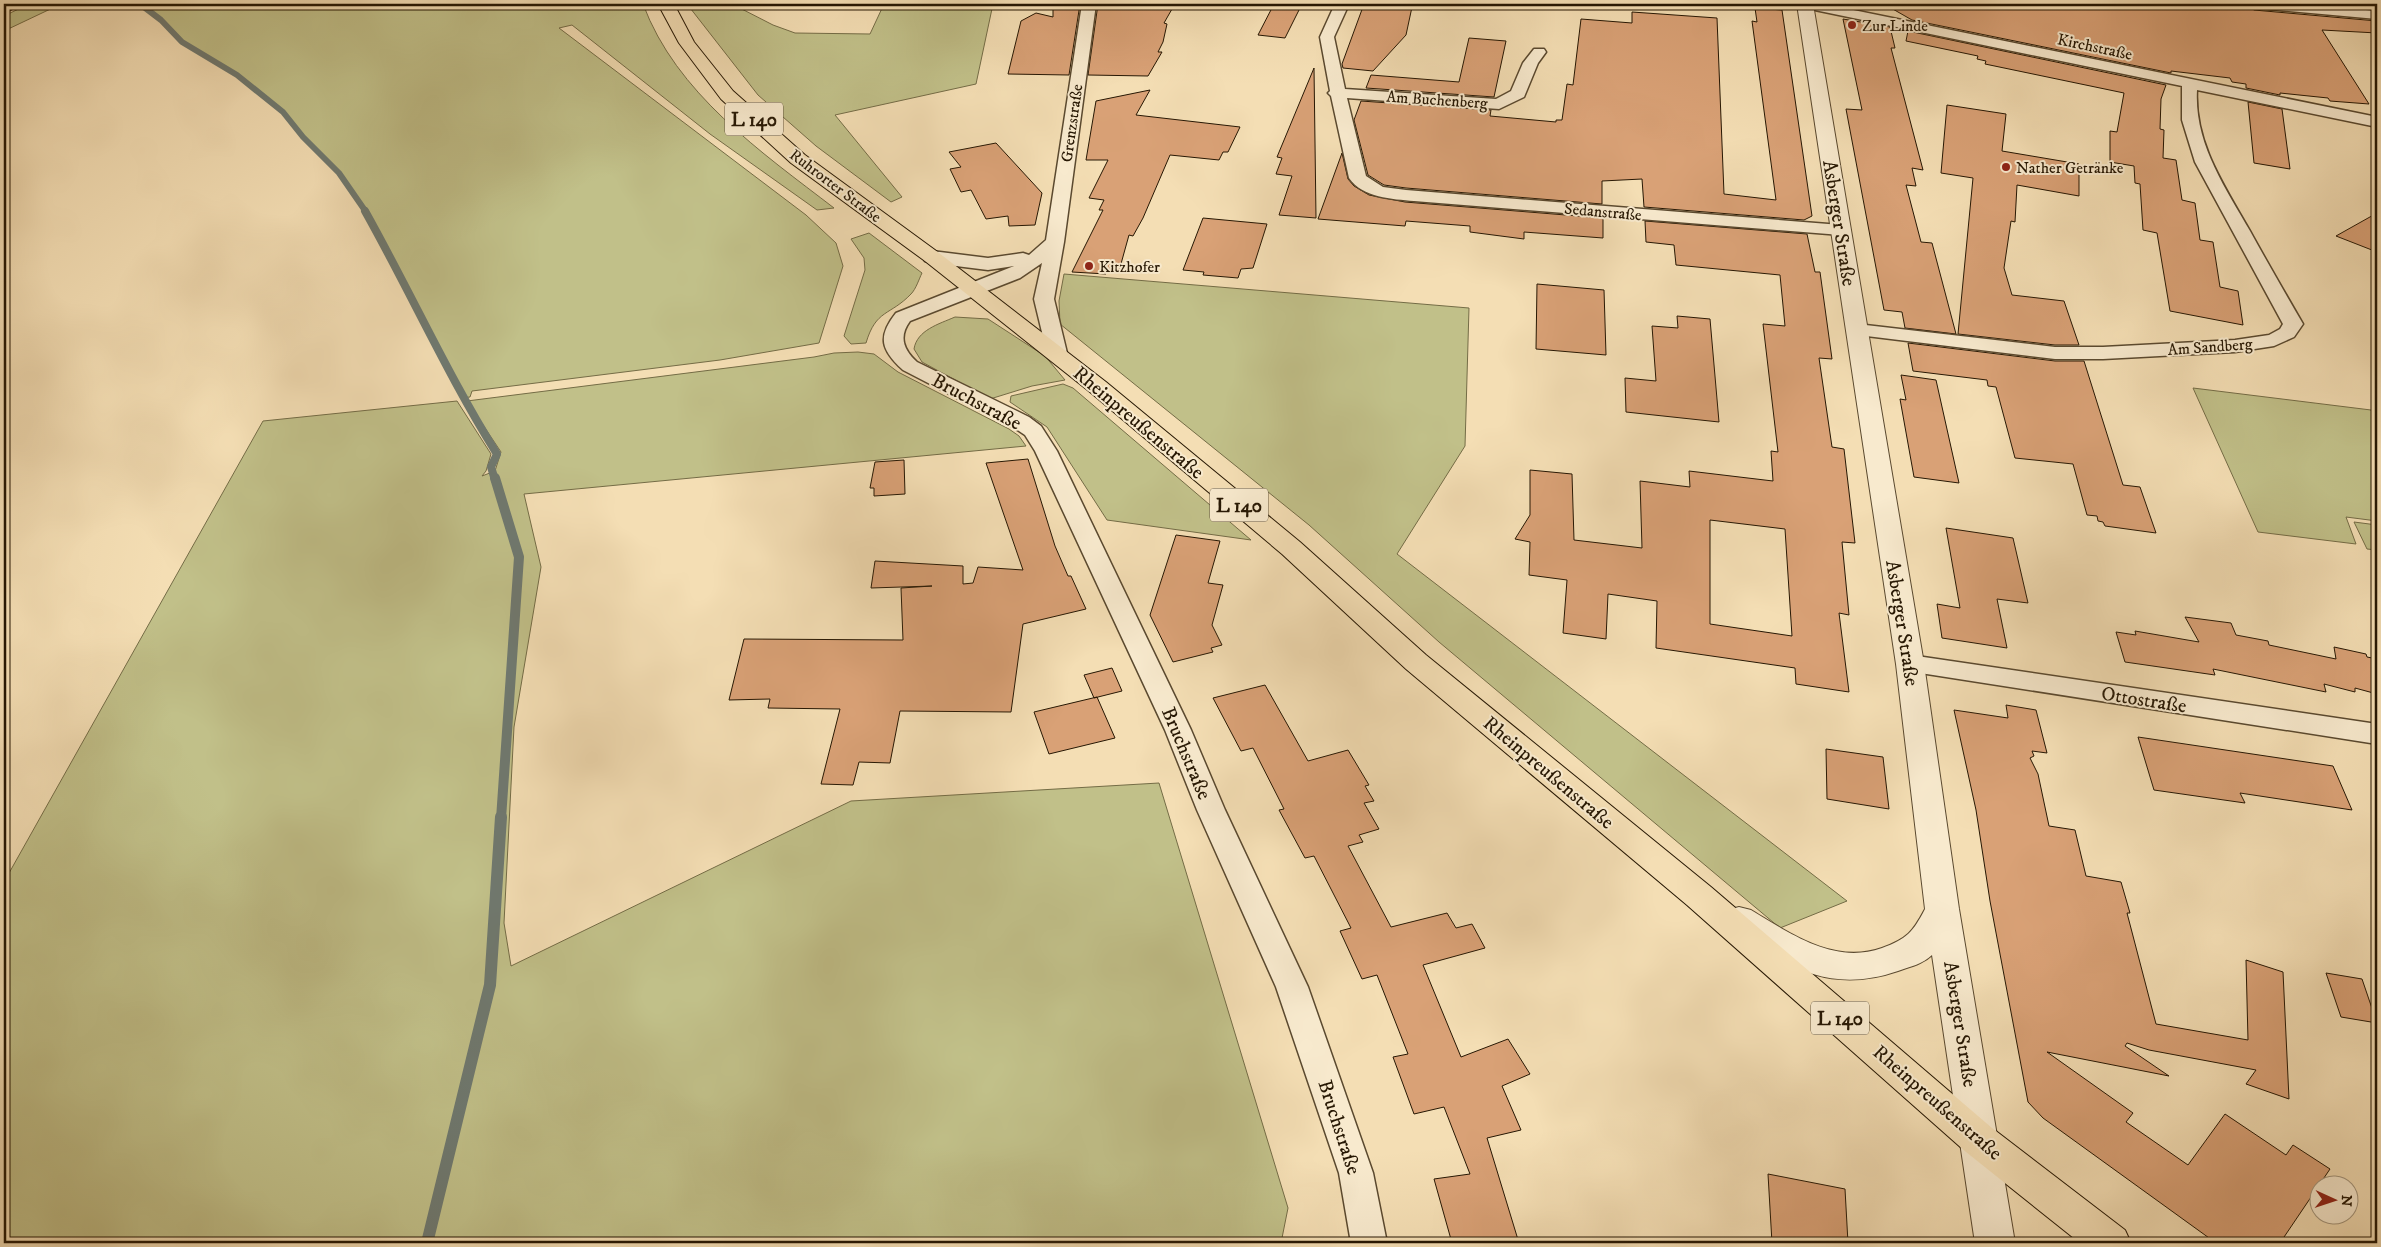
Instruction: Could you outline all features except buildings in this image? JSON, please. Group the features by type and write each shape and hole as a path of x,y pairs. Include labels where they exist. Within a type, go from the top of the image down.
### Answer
{"main road":[{"path":"4,9 13,4"},
{"name":"Ruhrorter Straße","path":"666,4 687,43 727,95 798,159 932,257 980,295"},
{"name":"Rheinpreußenstraße","path":"980,295 1056,353 1291,548 1416,662 1700,896 1979,1140 2111,1243"}],"street":[{"name":"Grenzstraße","path":"1056,353 1044,299 1049,272 1049,248 1089,4"},
{"path":"1336,93 1328,50 1328,37 1342,4"},
{"name":"Kirchstraße","path":"1805,4 2377,122"},
{"name":"Asberger Straße","path":"1805,4 1910,664 1942,909 1995,1243"},
{"path":"2254,4 2377,15"},
{"name":"Am Buchenberg","path":"1336,93 1499,104 1510,100 1518,94 1531,63 1540,52"},
{"name":"Am Sandberg","path":"1857,330 2055,353 2103,353 2235,346 2274,340 2287,333 2293,324 2208,174 2198,148 2187,108 2190,84"},
{"name":"Sedanstraße","path":"1336,93 1358,178 1366,187 1385,193 1841,230"},
{"path":"932,257 988,264 1016,261 1049,248"},
{"path":"980,295 1026,267 1049,248"},
{"path":"980,295 1049,272"},
{"name":"Bruchstraße","path":"980,295 947,312 917,324 893,344 897,355 910,366 1021,422 1033,431 1046,451 1178,730 1211,810 1292,987 1356,1172 1369,1243"},
{"name":"Ottostraße","path":"1910,664 2377,734"},
{"path":"1700,896 1788,949 1830,966 1856,969 1878,966 1921,947 1942,909"}],"shaded area":[{"path":"29,4 61,4 4,31 4,16"},
{"path":"140,4 643,4 658,36 676,66 699,93 750,142 834,208 817,210 710,134 572,25 559,28 806,215 836,243 843,266 819,343 720,360 472,391 470,397 462,398 405,284 365,211 339,173 309,143 283,112 237,75 182,42 161,20"},
{"path":"687,4 732,4 773,25 795,33 870,34 884,4 993,4 976,84 835,115 902,197 891,202 816,146 758,95"},
{"path":"869,233 922,273 911,294 879,318 874,324 866,343 851,344 844,336 865,270 864,258 851,239"},
{"path":"1064,274 1469,308 1465,446 1397,554 1847,901 1780,928 1439,642 1309,525 1060,324 1059,301"},
{"path":"955,317 988,319 1045,356 1065,380 1032,386 990,399 922,362 914,349 919,337 930,328"},
{"path":"858,352 874,354 898,372 1009,429 1019,436 1026,446 524,494 541,567 514,727 504,923 511,966 851,801 1159,783 1288,1208 1281,1243 4,1243 4,882 263,421 457,401 491,454 486,471 482,476 495,471 501,452 467,401 834,353"},
{"path":"1063,384 1073,388 1251,540 1107,520 1047,427 1010,402 1011,396"},
{"path":"2193,388 2371,410 2377,421 2377,521 2346,517 2356,544 2258,532"},
{"path":"2354,522 2377,525 2377,550 2367,549"}],"waterway":[{"path":"140,4 161,20 182,42 237,75 283,112 303,137 339,173 366,212"},
{"path":"365,211 462,394 497,454 491,467 495,480"},
{"path":"495,478 519,557 501,819"},
{"path":"427,1243 490,985 501,817"}],"place":[{"name":"Zur Linde","path":"1852,25"},
{"name":"Nather Getränke","path":"2006,167"},
{"name":"Kitzhofer","path":"1089,266"}]}
